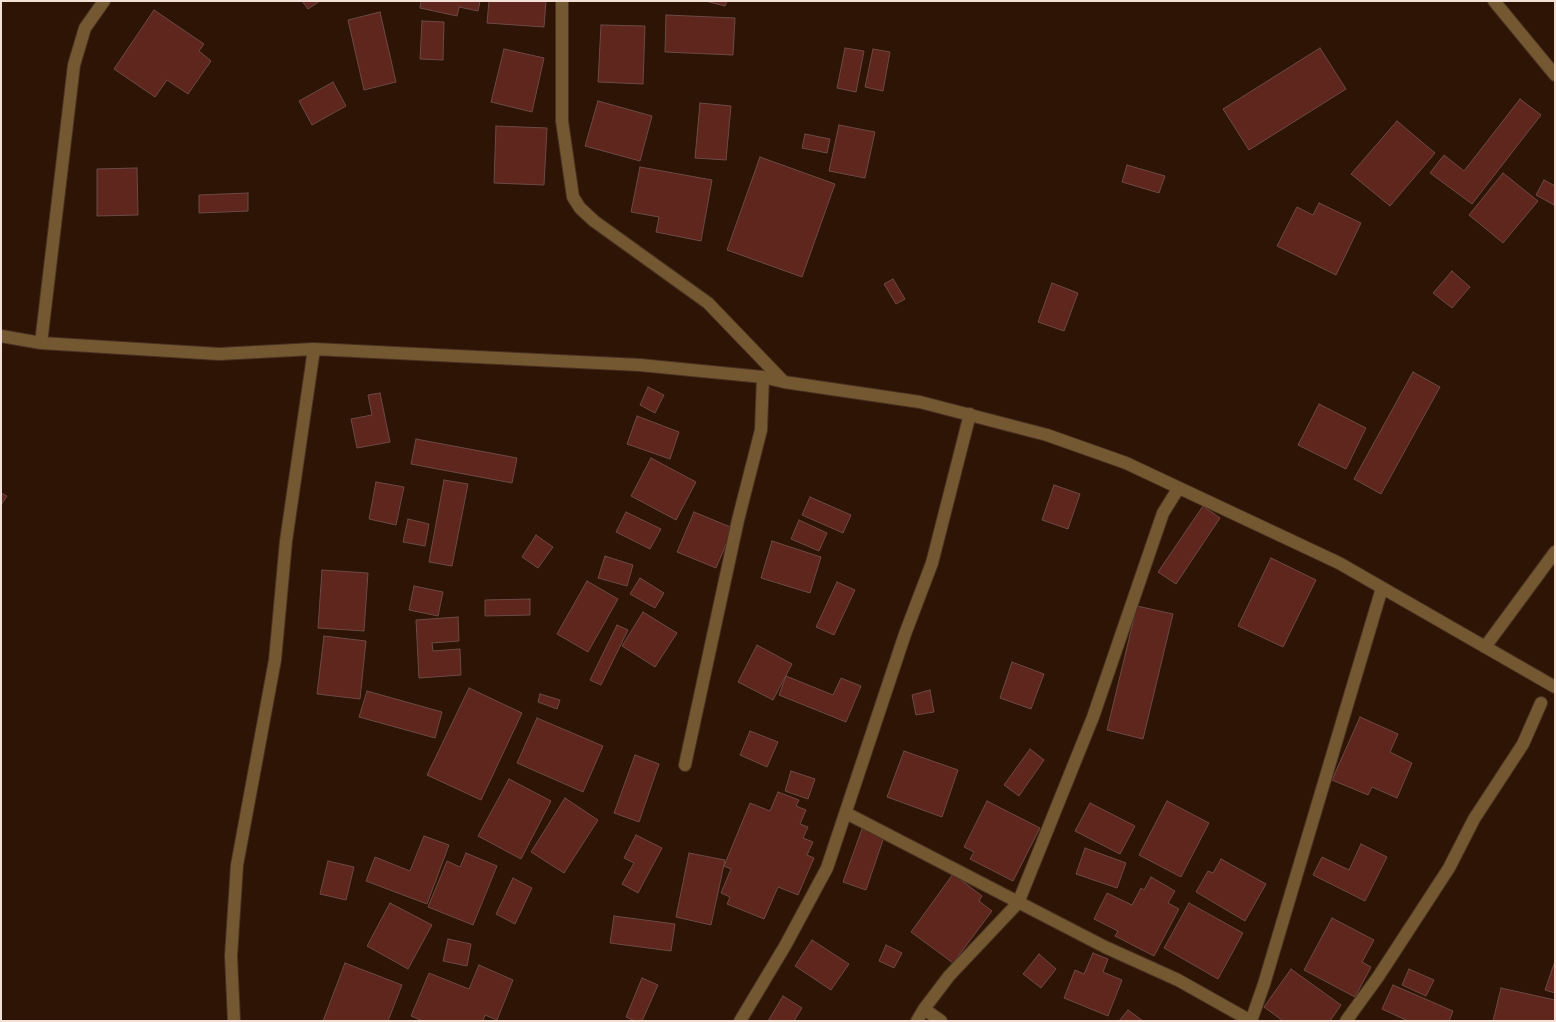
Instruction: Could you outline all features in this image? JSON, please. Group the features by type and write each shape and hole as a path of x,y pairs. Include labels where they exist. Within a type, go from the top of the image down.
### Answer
{"street":[{"path":"41,343 74,65 85,28 104,1"},
{"path":"562,1 562,121 573,197 580,208 594,221 708,303 784,382"},
{"path":"1494,1 1555,75"},
{"path":"1,336 41,343 219,354 314,349 640,366 763,377 784,382 920,402 1047,435 1126,463 1339,563 1555,687"},
{"path":"234,1021 231,956 237,865 275,660 286,541 314,349"},
{"path":"685,765 738,520 760,430 763,377"},
{"path":"740,1021 785,946 827,868 905,634 932,563 970,414"},
{"path":"917,1021 950,976 1018,903 1093,717 1163,513 1178,489"},
{"path":"1485,647 1555,552"},
{"path":"846,813 1105,947 1178,980 1251,1021 1264,984 1382,588"},
{"path":"1346,1021 1378,977 1449,868 1474,819 1523,744 1541,703"},
{"path":"924,1009 941,1021"}],"building":[{"path":"302,1 320,1 308,9"},
{"path":"421,1 480,1 478,11 459,7 457,16 420,8"},
{"path":"489,1 546,1 544,27 487,23"},
{"path":"705,1 727,1 725,6"},
{"path":"154,10 204,44 199,51 211,61 188,94 167,80 155,97 114,69"},
{"path":"380,12 396,82 364,90 348,20"},
{"path":"666,15 735,18 733,55 665,52"},
{"path":"422,21 444,22 443,60 420,59"},
{"path":"601,25 645,26 643,84 598,82"},
{"path":"845,48 864,51 856,92 837,88"},
{"path":"1320,48 1346,89 1249,150 1223,109"},
{"path":"504,49 544,58 532,112 491,102"},
{"path":"873,49 890,52 883,91 865,87"},
{"path":"333,82 346,106 312,125 299,101"},
{"path":"1520,99 1541,115 1472,204 1430,173 1444,155 1464,171"},
{"path":"598,101 652,116 640,161 585,146"},
{"path":"700,103 731,106 726,160 695,158"},
{"path":"1397,121 1435,153 1390,206 1351,174"},
{"path":"839,125 875,132 865,178 829,171"},
{"path":"496,126 547,128 544,185 494,183"},
{"path":"805,134 830,139 827,153 802,148"},
{"path":"760,157 835,184 802,277 727,250"},
{"path":"1127,165 1165,176 1159,193 1122,182"},
{"path":"640,167 712,180 701,241 656,232 659,217 631,212"},
{"path":"137,168 138,215 97,216 97,169"},
{"path":"1503,173 1538,201 1503,243 1469,215"},
{"path":"1544,180 1555,186 1554,205 1536,195"},
{"path":"248,193 248,211 199,213 199,195"},
{"path":"1319,203 1361,223 1336,275 1277,246 1297,207 1313,215"},
{"path":"1452,271 1470,287 1452,308 1433,293"},
{"path":"893,279 905,299 896,304 884,284"},
{"path":"1052,283 1078,293 1064,331 1038,322"},
{"path":"1413,372 1440,387 1381,494 1354,479"},
{"path":"648,387 664,395 655,413 640,405"},
{"path":"380,393 390,442 357,448 351,419 372,415 368,395"},
{"path":"1319,404 1366,428 1346,469 1298,445"},
{"path":"637,416 679,432 670,459 627,444"},
{"path":"416,439 517,458 512,483 411,464"},
{"path":"651,458 696,482 676,520 631,496"},
{"path":"444,480 468,484 452,566 429,562"},
{"path":"376,482 404,487 396,525 369,519"},
{"path":"1054,485 1080,494 1068,529 1042,520"},
{"path":"1,493 7,496 1,505"},
{"path":"810,497 851,515 843,533 802,515"},
{"path":"1203,506 1220,518 1176,584 1158,572"},
{"path":"626,512 661,529 650,549 616,532"},
{"path":"694,512 733,528 716,568 677,552"},
{"path":"408,519 429,524 425,546 403,542"},
{"path":"799,520 827,533 819,551 791,539"},
{"path":"536,535 553,547 538,568 522,557"},
{"path":"772,541 821,557 810,593 761,578"},
{"path":"605,556 633,565 627,586 598,578"},
{"path":"1271,558 1316,580 1283,647 1238,626"},
{"path":"322,570 368,573 364,631 318,628"},
{"path":"640,578 664,593 655,608 630,594"},
{"path":"587,581 618,599 588,652 557,634"},
{"path":"837,582 855,590 834,635 816,627"},
{"path":"414,586 443,592 438,616 409,610"},
{"path":"530,599 530,615 485,616 485,600"},
{"path":"1137,606 1173,614 1143,739 1107,730"},
{"path":"643,612 677,633 655,667 622,646"},
{"path":"458,617 459,641 432,643 433,651 460,649 461,675 419,678 416,620"},
{"path":"617,625 628,630 601,685 590,680"},
{"path":"324,636 366,641 360,699 317,694"},
{"path":"757,645 792,664 773,700 738,682"},
{"path":"1012,662 1044,674 1031,709 1000,698"},
{"path":"786,676 833,695 841,678 861,686 846,722 779,695"},
{"path":"469,688 522,713 481,800 427,775"},
{"path":"930,690 934,712 916,715 912,695"},
{"path":"367,691 442,712 435,738 359,717"},
{"path":"540,694 560,700 557,709 538,702"},
{"path":"1360,717 1398,734 1390,752 1412,763 1397,798 1372,787 1368,795 1332,780"},
{"path":"537,718 603,746 583,792 517,763"},
{"path":"750,731 778,742 767,767 740,755"},
{"path":"1030,749 1044,760 1019,796 1004,785"},
{"path":"904,751 958,770 942,817 887,797"},
{"path":"635,755 659,764 639,822 614,813"},
{"path":"791,771 815,779 808,799 785,791"},
{"path":"509,779 551,801 521,859 478,836"},
{"path":"778,792 799,800 796,806 806,810 800,824 808,827 803,838 813,842 807,855 814,858 798,895 778,887 764,919 727,904 730,897 721,893 731,869 724,866 750,803 770,811"},
{"path":"565,798 598,820 564,873 531,852"},
{"path":"987,801 1040,828 1013,881 970,859 974,852 964,847"},
{"path":"1167,801 1209,823 1181,877 1139,855"},
{"path":"1090,803 1135,826 1120,854 1075,831"},
{"path":"862,829 884,837 866,890 843,882"},
{"path":"636,835 662,848 638,893 622,884 634,863 624,858"},
{"path":"424,836 449,845 427,904 366,881 375,857 410,871"},
{"path":"1361,844 1387,857 1365,901 1313,875 1322,857 1349,870"},
{"path":"1085,848 1126,863 1117,888 1076,874"},
{"path":"466,853 497,866 473,925 428,907 447,861 460,867"},
{"path":"689,853 725,860 711,925 676,917"},
{"path":"1221,859 1266,884 1245,921 1196,892 1208,871 1213,873"},
{"path":"328,861 354,867 346,900 320,894"},
{"path":"953,874 982,896 979,901 992,911 953,963 911,932"},
{"path":"1151,877 1175,891 1168,903 1179,909 1154,956 1115,936 1118,931 1094,919 1107,893 1132,905 1141,888 1144,890"},
{"path":"513,878 532,888 515,924 496,914"},
{"path":"390,903 432,925 408,969 367,946"},
{"path":"1189,903 1243,933 1218,979 1164,948"},
{"path":"614,916 675,924 671,951 610,943"},
{"path":"1332,918 1374,940 1362,962 1371,967 1355,997 1304,970"},
{"path":"448,939 471,944 467,966 443,961"},
{"path":"812,940 849,964 831,990 795,966"},
{"path":"886,945 902,953 894,968 879,961"},
{"path":"1093,953 1108,959 1103,972 1122,980 1108,1016 1064,998 1075,970 1084,974"},
{"path":"1039,954 1056,969 1041,988 1023,974"},
{"path":"1555,961 1555,993 1545,990"},
{"path":"345,963 402,985 388,1021 323,1021"},
{"path":"479,965 513,980 497,1020 485,1015 483,1021 423,1021 411,1016 429,973 469,989"},
{"path":"1291,969 1341,1005 1330,1021 1283,1021 1264,1007"},
{"path":"1409,969 1434,980 1426,996 1402,985"},
{"path":"642,978 658,985 642,1021 635,1021 626,1017"},
{"path":"1393,985 1453,1011 1449,1021 1408,1021 1382,1009"},
{"path":"1501,988 1555,1000 1555,1021 1493,1021"},
{"path":"783,996 802,1008 794,1021 768,1021"},
{"path":"1128,1010 1143,1021 1119,1021"}]}
